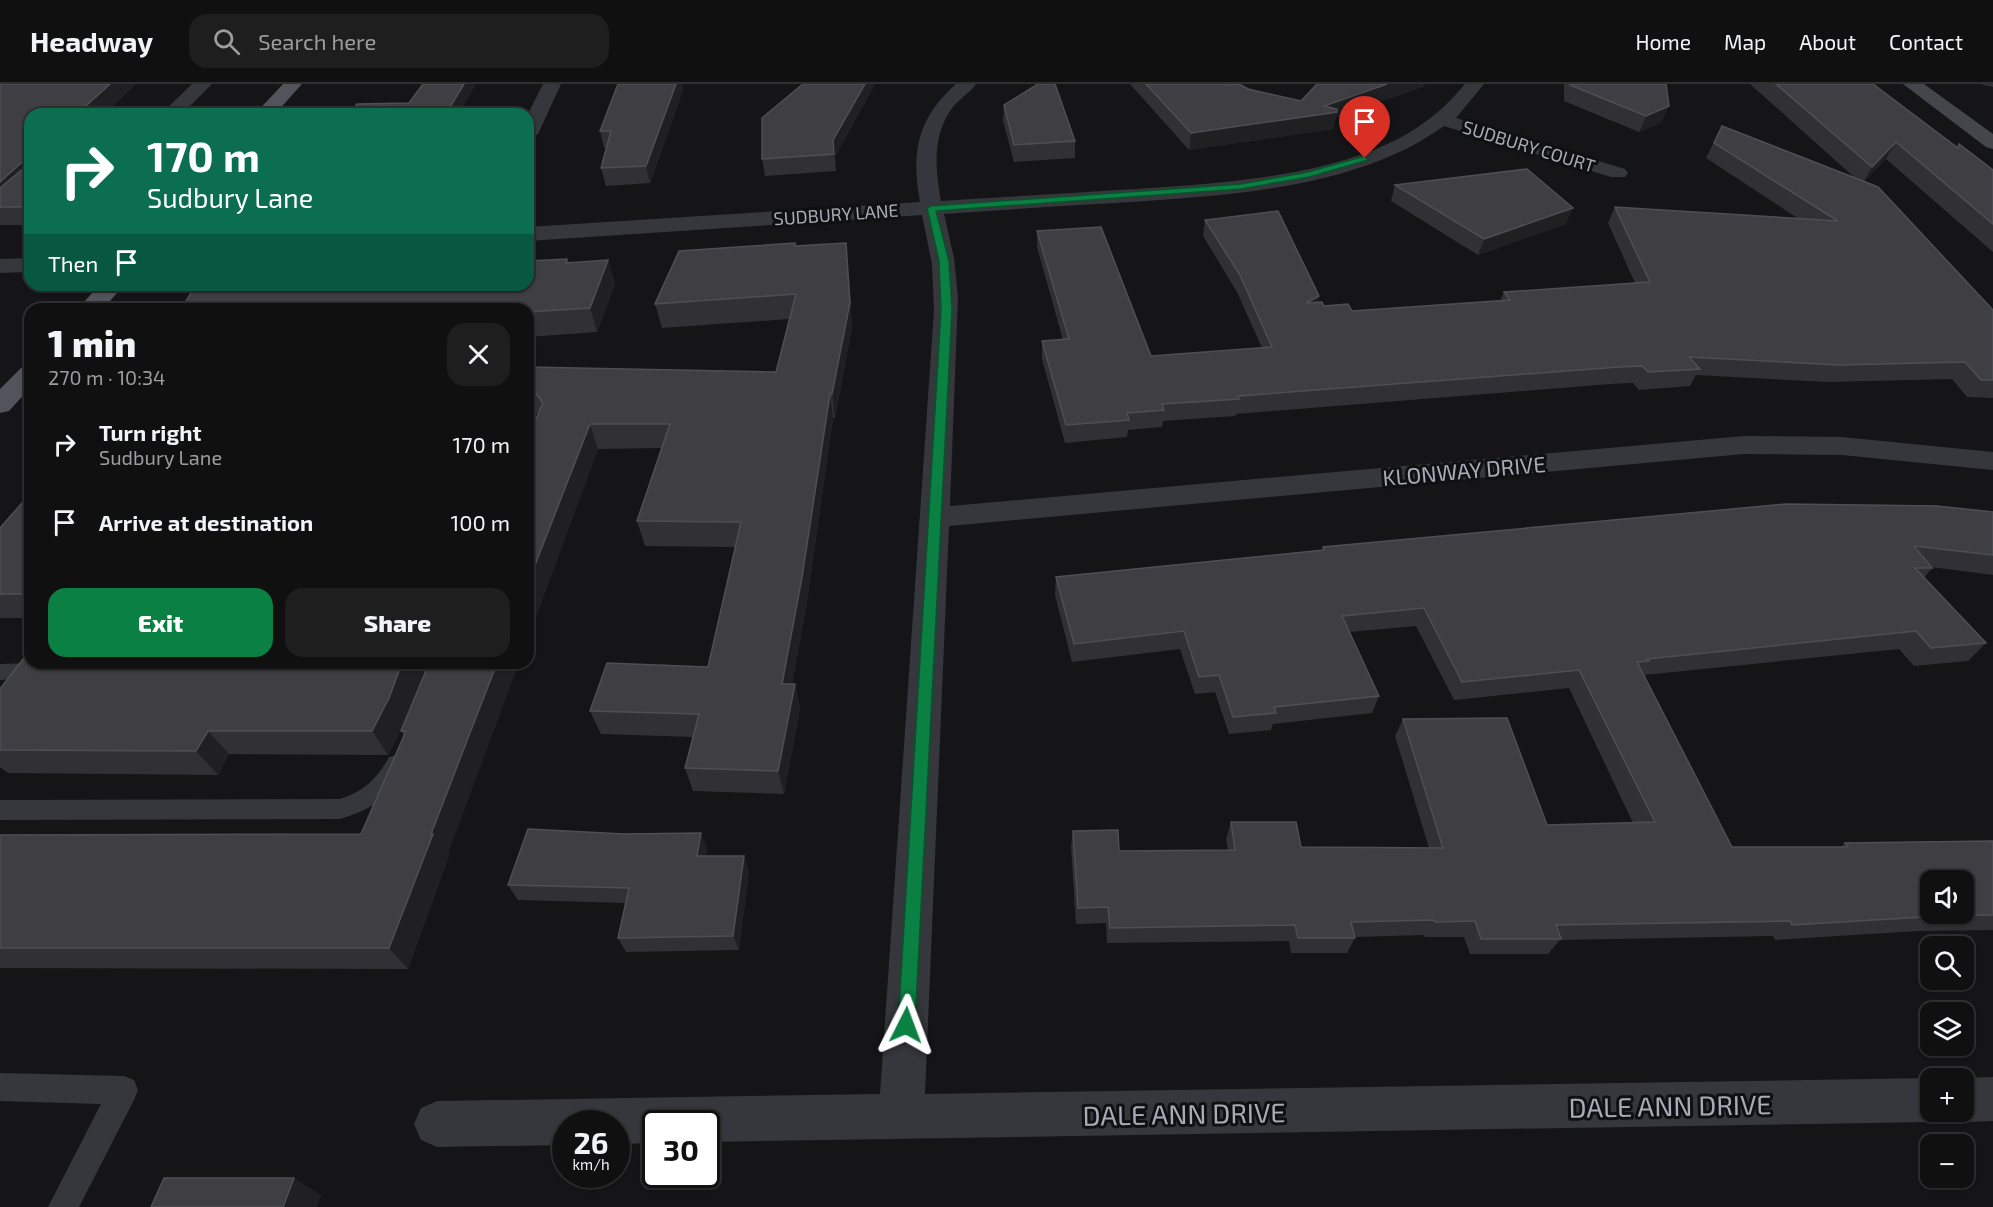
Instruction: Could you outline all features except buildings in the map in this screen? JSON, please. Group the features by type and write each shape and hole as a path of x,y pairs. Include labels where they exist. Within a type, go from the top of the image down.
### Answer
{"main road":[{"path":"271,108 293,84"},
{"path":"96,303 106,291"},
{"path":"0,405 24,379"}],"street":[{"path":"177,108 203,84"},
{"path":"534,122 552,84"},
{"path":"901,1117 946,310 944,261 931,208 925,157 927,134 943,105 967,84"},
{"name":"SUDBURY LANE","path":"534,234 1185,192 1281,180 1365,158 1403,142 1460,104 1475,84"},
{"path":"1912,84 1993,143"},
{"name":"SUDBURY COURT","path":"1440,118 1618,173"},
{"path":"0,266 24,265"},
{"name":"KLONWAY DRIVE","path":"935,517 1744,445 1842,446 1993,461"},
{"path":"1974,1100 1993,1099"},
{"name":"DALE ANN DRIVE","path":"437,1124 1920,1100"}],"lane":[{"path":"534,421 541,429 534,446"},
{"path":"0,672 24,669"},
{"path":"18,695 38,669"},
{"path":"0,810 340,809 361,803 379,792 394,772 408,739"},
{"path":"0,1088 124,1090 63,1207"}],"route":[{"path":"906,1025 946,310 944,261 931,208 1185,192 1241,186 1309,175 1365,158"}]}
